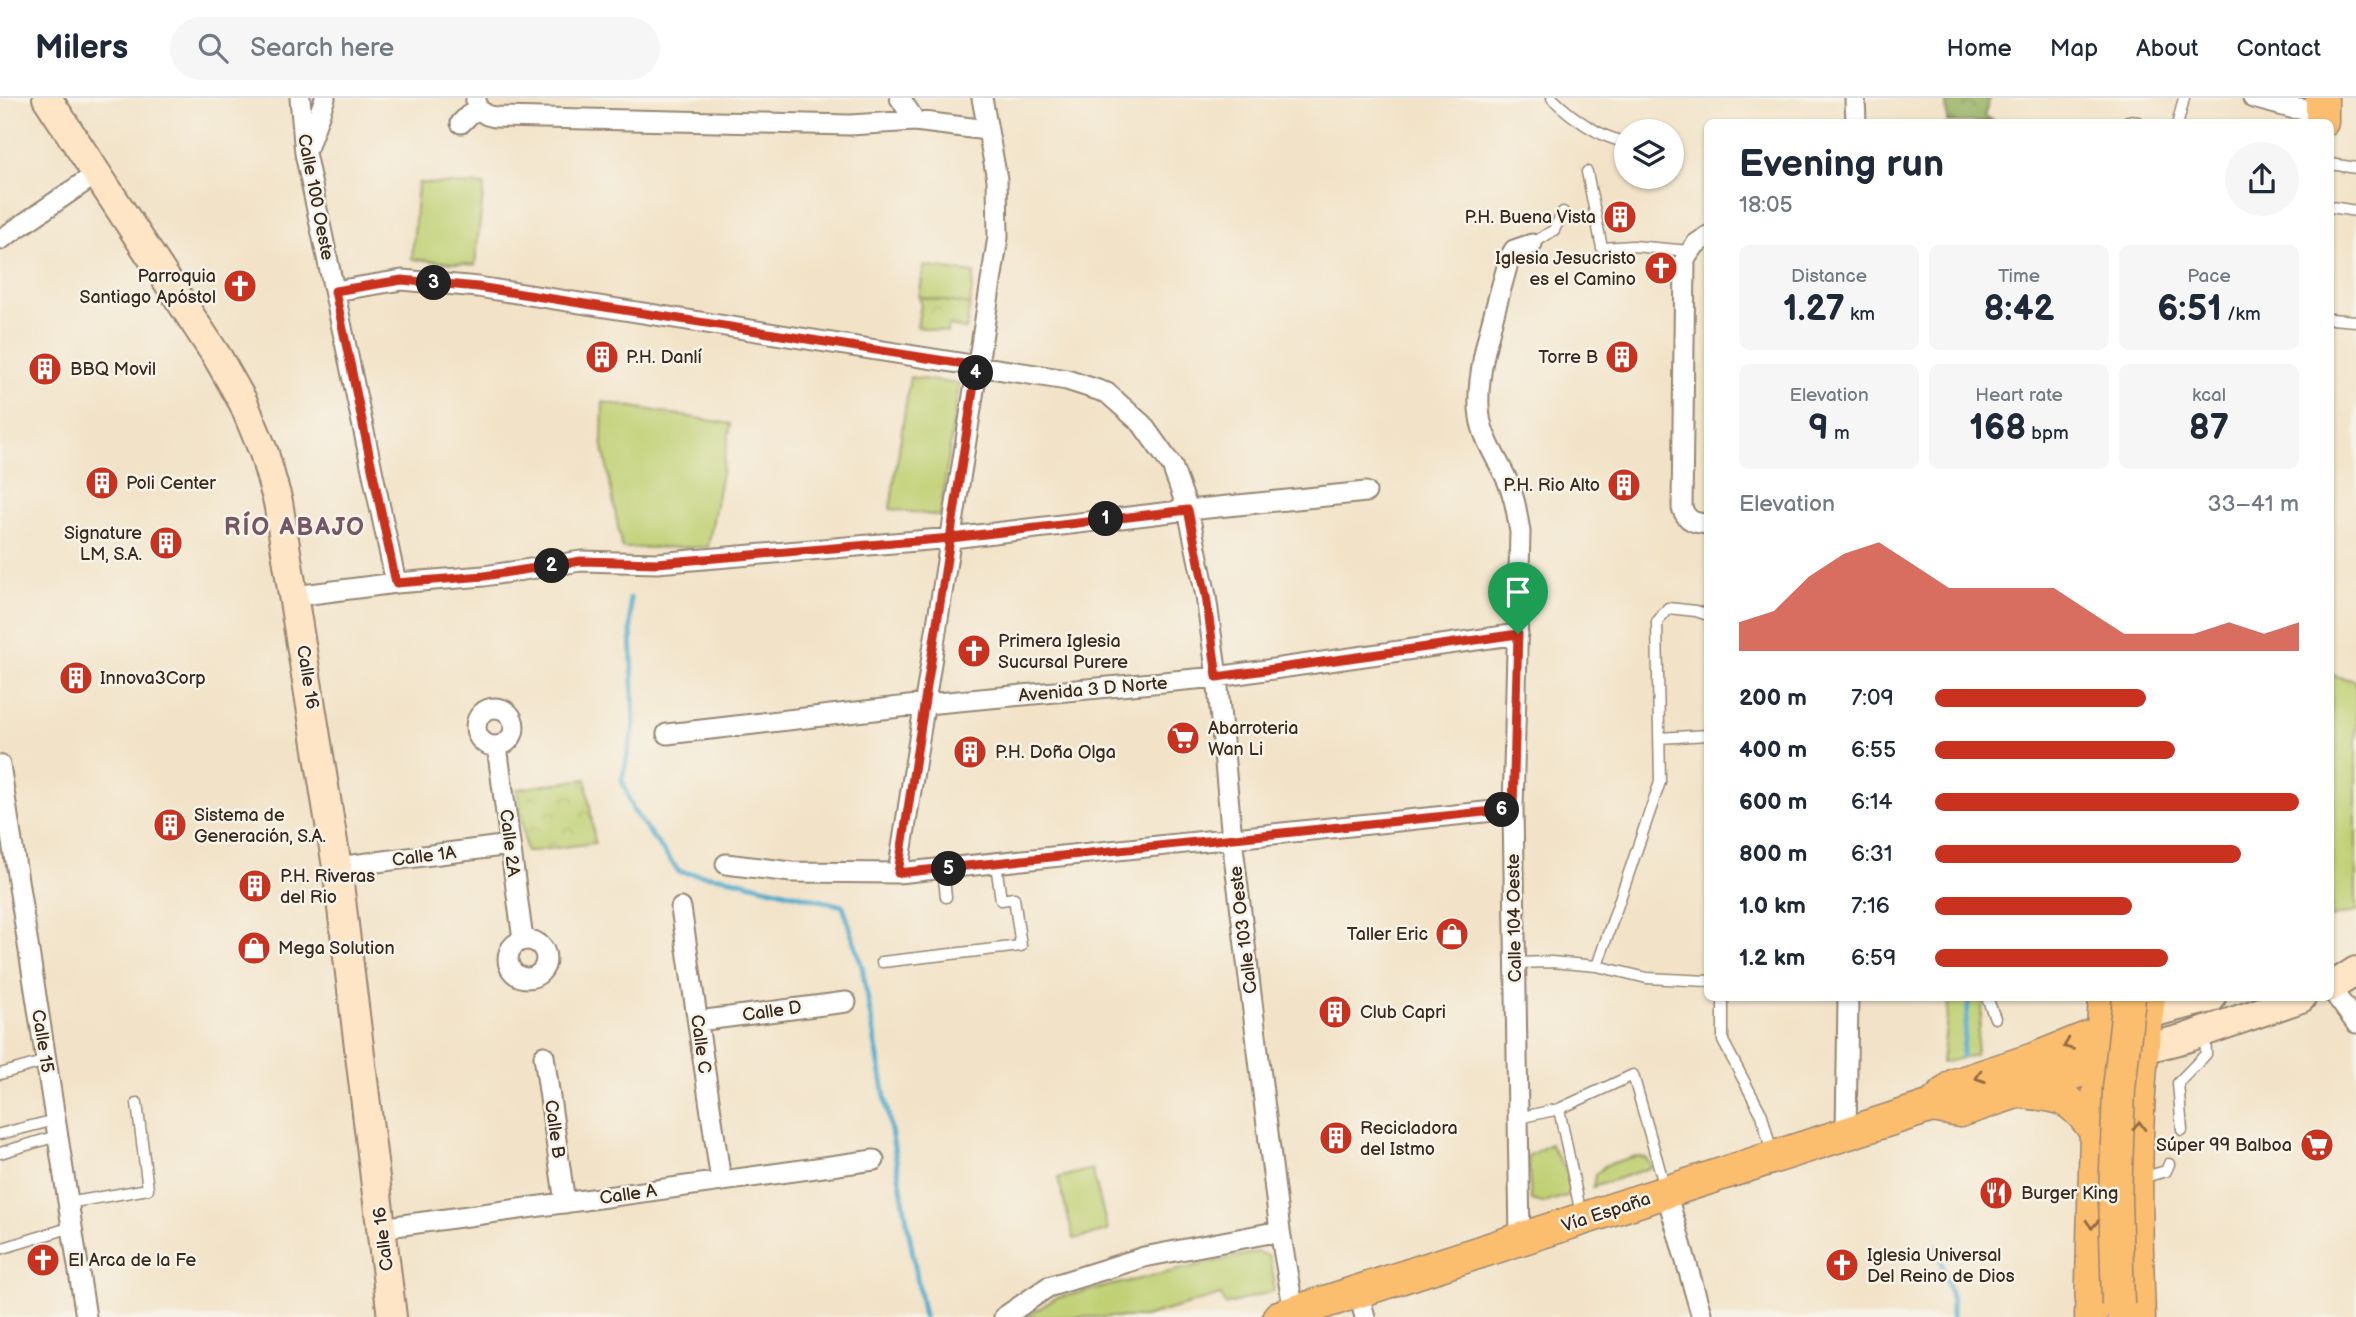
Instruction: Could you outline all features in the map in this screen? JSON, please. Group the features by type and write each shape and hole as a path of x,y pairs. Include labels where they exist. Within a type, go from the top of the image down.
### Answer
{"main road":[{"name":"Calle 16","path":"47,98 218,358 243,402 264,453 278,502 337,867 392,1317"},
{"path":"2334,967 2356,969"},
{"path":"2334,986 2356,969"},
{"path":"2105,1001 2096,1132 2117,1314"},
{"path":"2142,1003 2170,1001"},
{"path":"2143,1049 2292,1001"},
{"path":"2117,1314 2136,1233 2143,1049 2142,1003"},
{"path":"2117,1314 2115,1196 2119,1089 2142,1003"},
{"name":"Vía España","path":"1286,1315 1361,1304 1520,1239 1933,1106 1955,1085 2034,1059 2102,1031 2142,1003"},
{"name":"Vía España","path":"1933,1106 1960,1111 2143,1049"},
{"path":"2017,1092 2054,1095 2070,1102 2082,1112 2096,1132"}],"street":[{"name":"Calle 100 Oeste","path":"300,98 305,153 396,583"},
{"path":"305,153 326,98"},
{"path":"900,98 915,121"},
{"path":"898,873 998,237 997,179 982,98"},
{"path":"1855,98 1856,119"},
{"path":"2253,98 2291,108 2322,111"},
{"path":"461,123 476,103 486,116 495,117 850,125 915,121 987,130"},
{"path":"0,240 96,174"},
{"path":"1704,239 1696,244 1685,259 1682,508 1685,517 1695,523 1704,524"},
{"name":"Calle 104 Oeste","path":"1520,1239 1513,809 1520,532 1515,503 1480,419 1478,394 1509,259 1514,250 1532,244"},
{"name":"Calle 103 Oeste","path":"335,291 402,280 478,287 1067,380 1107,393 1142,424 1172,466 1188,510 1206,596 1217,677 1232,839 1280,1231 1286,1315"},
{"path":"295,596 396,583 484,576 581,561 657,563 951,538 1366,492"},
{"name":"Avenida 3 D Norte","path":"667,734 926,704 1217,677 1518,634"},
{"name":"Calle 2A","path":"497,746 523,940"},
{"name":"Calle 15","path":"0,765 86,1317"},
{"path":"726,864 791,872 898,873 943,870 1513,809"},
{"name":"Calle 1A","path":"337,867 510,845"},
{"name":"Calle C","path":"681,908 721,1181"},
{"path":"2334,992 2356,1023"},
{"path":"1846,1134 1848,1001"},
{"name":"Calle D","path":"698,1021 846,1002"},
{"name":"Calle B","path":"544,1056 565,1203"},
{"name":"Calle A","path":"381,1228 874,1160"},
{"path":"1666,1192 1702,1317"},
{"path":"1004,1317 1048,1287 1060,1283 1144,1257 1280,1231"}],"lane":[{"path":"1552,98 1574,117 1614,140"},
{"path":"2179,119 2184,98"},
{"path":"2334,164 2356,168"},
{"path":"1587,172 1602,248 1633,246 1690,251"},
{"path":"2334,207 2356,211"},
{"path":"1532,244 1554,230 1563,212"},
{"path":"2334,319 2356,321"},
{"path":"1597,966 1660,782 1657,622 1668,608 1704,614"},
{"path":"1659,738 1704,735"},
{"path":"882,962 1021,946 1014,898 1001,900 996,864"},
{"path":"943,870 946,897"},
{"path":"1514,963 1551,962 1597,966 1647,978 1704,981"},
{"path":"1723,1001 1723,1041 1762,1115 1773,1157"},
{"path":"1988,1001 1995,1018"},
{"path":"2182,1130 2178,1083 2206,1054 2204,1031"},
{"path":"0,1074 46,1061"},
{"path":"1518,1118 1559,1109 1633,1074 1666,1192"},
{"path":"68,1203 148,1189 137,1102"},
{"path":"1559,1109 1582,1219"},
{"path":"0,1134 56,1128"},
{"path":"0,1153 56,1128"},
{"path":"2137,1180 2166,1171 2169,1164"},
{"path":"0,1250 72,1227"}],"green space":[{"path":"1946,98 1990,98 1984,116 1990,119 1947,119"},
{"path":"418,183 484,185 475,265 412,259"},
{"path":"924,266 974,273 970,305 919,297"},
{"path":"919,297 970,305 966,329 948,326 947,332 917,327 921,303"},
{"path":"910,377 959,384 940,516 890,509"},
{"path":"603,402 731,424 708,547 622,548 602,441"},
{"path":"2334,676 2356,681 2356,911 2334,917"},
{"path":"586,779 595,843 526,852 517,789"},
{"path":"1949,1001 1984,1001 1975,1055 1942,1063"},
{"path":"1550,1144 1569,1175 1570,1195 1543,1203 1531,1200 1528,1156"},
{"path":"1636,1156 1646,1158 1652,1167 1593,1187 1595,1175 1606,1165"},
{"path":"1092,1169 1108,1231 1074,1239 1058,1178"},
{"path":"1257,1252 1269,1256 1274,1280 1273,1291 1225,1305 1221,1295 1144,1317 1026,1317 1056,1298"}],"waterway":[{"path":"630,598 634,726 622,780 634,812 679,872 727,878 843,906 862,967 924,1317"},
{"path":"1962,1056 1969,1001"},
{"path":"1937,1246 1952,1300 1952,1317"}],"place":[{"name":"P.H. Buena Vista","path":"1620,217"},
{"name":"Iglesia Jesucristo es el Camino","path":"1661,268"},
{"name":"Parroquia Santiago Apóstol","path":"240,286"},
{"name":"P.H. Danlí","path":"602,357"},
{"name":"Torre B","path":"1622,357"},
{"name":"BBQ Movil","path":"45,369"},
{"name":"Poli Center","path":"102,483"},
{"name":"P.H. Rio Alto","path":"1624,485"},
{"name":"Signature LM, S.A.","path":"166,543"},
{"name":"Primera Iglesia Sucursal Purere","path":"974,651"},
{"name":"Innova3Corp","path":"76,678"},
{"name":"Abarroteria Wan Li","path":"1183,738"},
{"name":"P.H. Doña Olga","path":"970,752"},
{"name":"Sistema de Generación, S.A.","path":"170,825"},
{"name":"P.H. Riveras del Rio","path":"255,886"},
{"name":"Taller Eric","path":"1452,934"},
{"name":"Mega Solution","path":"254,948"},
{"name":"Club Capri","path":"1335,1012"},
{"name":"Recicladora del Istmo","path":"1336,1138"},
{"name":"Súper 99 Balboa","path":"2317,1145"},
{"name":"Burger King","path":"1996,1193"},
{"name":"El Arca de la Fe","path":"43,1260"},
{"name":"Iglesia Universal Del Reino de Dios","path":"1842,1265"}],"district":[{"name":"RÍO ABAJO","path":"295,527"}],"route":[{"path":"1518,634 1217,677 1206,596 1188,510 951,538 657,563 581,561 484,576 396,583 335,291 402,280 478,287 977,366 951,538 898,873 1513,809 1518,634"}]}
